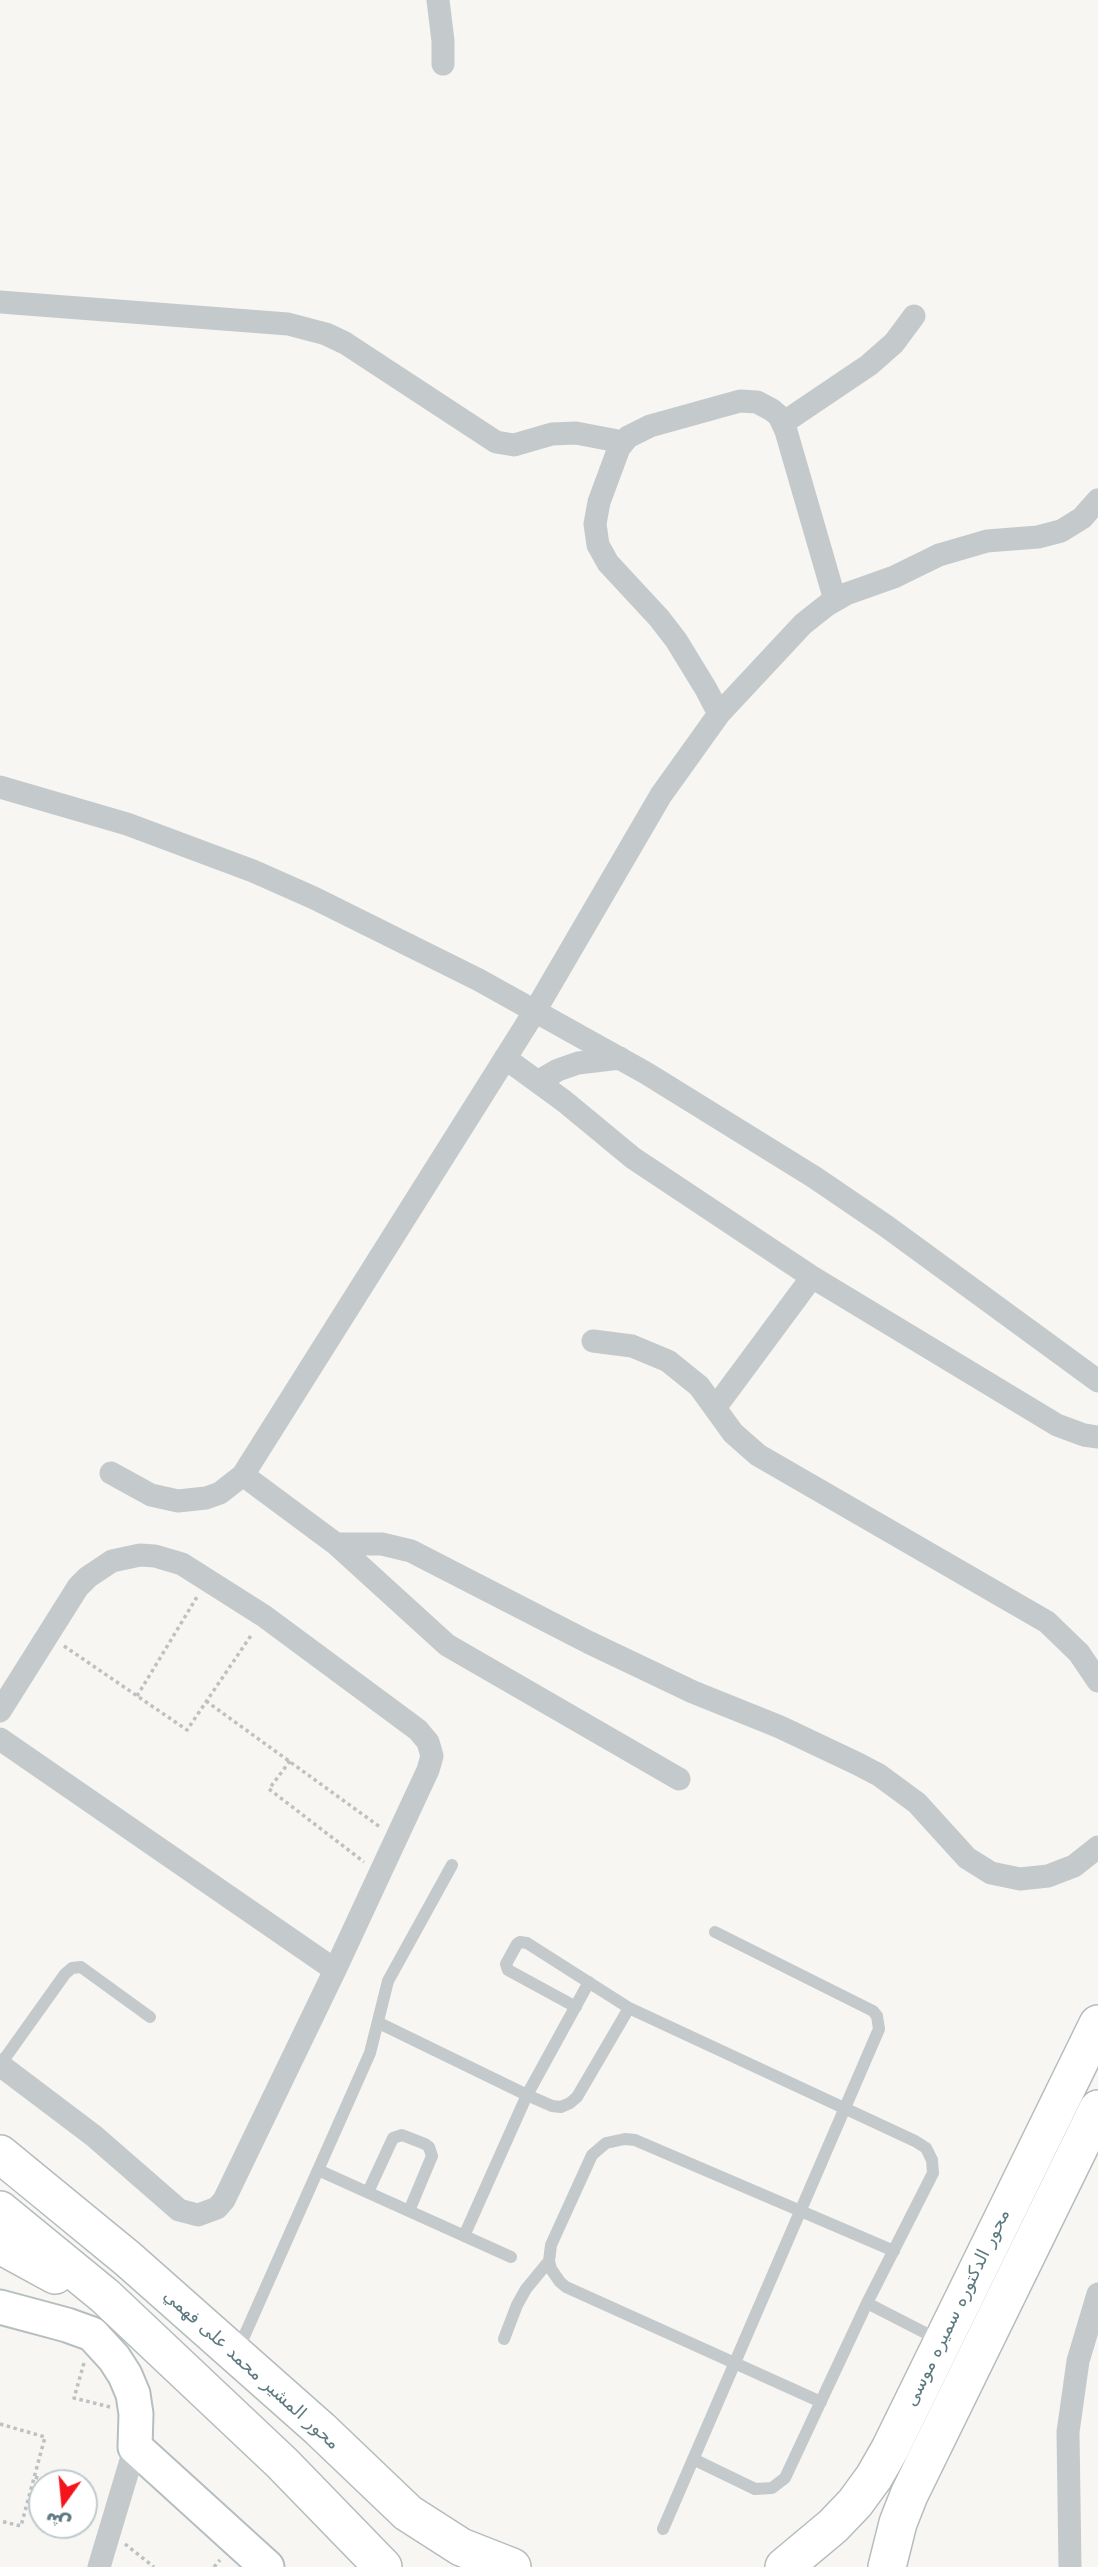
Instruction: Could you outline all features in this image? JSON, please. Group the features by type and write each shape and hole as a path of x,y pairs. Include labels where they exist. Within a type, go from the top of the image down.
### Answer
{"main road":[{"name":"محور الدكتوره سميره موسى","path":"784,2567 833,2526 874,2477 1098,2024"},
{"path":"887,2567 898,2523 909,2495 1098,2109"},
{"name":"محور المشير محمد على فهمي","path":"0,2154 128,2259 320,2429 408,2513 469,2557 512,2567"},
{"path":"0,2210 105,2296 282,2463 326,2507 372,2561"},
{"path":"0,2245 73,2285 105,2296"},
{"path":"282,2463 290,2465 307,2460 318,2447 320,2429"},
{"path":"326,2507 328,2493 335,2480 348,2473 363,2472"}],"street":[{"path":"438,0 443,64"},
{"path":"0,302 288,324 326,334 345,343 496,442 514,445 552,434 576,433 623,442"},
{"path":"783,423 869,365 894,343 914,316"},
{"path":"719,715 676,640 608,563 598,545 595,524 599,502 623,442 635,432 650,426 740,401 765,405 772,410 783,423 835,600"},
{"path":"111,1473 151,1495 178,1501 206,1498 220,1493 243,1475 535,1011 661,795 719,715 803,624 835,600 962,547 1013,538 1038,537 1061,531 1082,519 1098,500"},
{"path":"0,787 127,824 253,871 397,938 535,1011 620,1058 814,1177 886,1226 1098,1381"},
{"path":"505,1058 539,1081 633,1158 812,1278 1057,1425 1098,1437"},
{"path":"539,1081 578,1063 620,1058"},
{"path":"715,1408 812,1278"},
{"path":"593,1341 632,1346 668,1362 699,1386 733,1433 758,1455 1047,1622 1079,1653 1098,1681"},
{"path":"243,1475 336,1544 447,1645 678,1779"},
{"path":"336,1544 382,1544 411,1551 623,1659 849,1759 879,1775 917,1802 967,1858 991,1874 1020,1879 1048,1876 1074,1867 1098,1847"},
{"path":"0,1710 78,1587 94,1572 112,1562 141,1555 155,1556 182,1564 264,1616 418,1730 428,1742 432,1756 335,1970 224,2200 217,2208 198,2215 178,2210 94,2136 0,2065"},
{"path":"0,1739 335,1970"},
{"path":"1070,2567 1068,2432 1078,2361 1098,2294"},
{"path":"0,2307 92,2334 114,2358 133,2394 136,2414 135,2447 99,2567"},
{"path":"135,2447 267,2567"}],"lane":[{"path":"236,2355 370,2053 388,1981 452,1865"},
{"path":"663,2529 879,2029 877,2016 867,2008 715,1932"},
{"path":"576,2007 508,1970 506,1964 520,1942 527,1943 629,2008 915,2141 926,2148 932,2160 933,2173 867,2303 785,2478 772,2488 755,2489 693,2459"},
{"path":"0,2065 65,1973 72,1968 81,1967 150,2017"},
{"path":"464,2236 527,2095 590,1982"},
{"path":"379,2023 527,2095 561,2107 578,2097 629,2008"},
{"path":"368,2192 390,2142 397,2136 406,2136 429,2147 432,2156 409,2211"},
{"path":"821,2402 566,2287 555,2276 549,2261 551,2245 593,2155 606,2143 635,2140 894,2251"},
{"path":"318,2170 511,2257"},
{"path":"504,2339 526,2289 549,2261"},
{"path":"867,2303 941,2341"}],"path":[{"path":"138,1696 208,1580"},
{"path":"48,1635 187,1730 264,1616"},
{"path":"206,1701 396,1839"},
{"path":"290,1760 269,1789 379,1874"},
{"path":"92,2334 74,2398 136,2414"},
{"path":"0,2424 46,2437 37,2469"},
{"path":"0,2521 21,2526 28,2503"}]}
